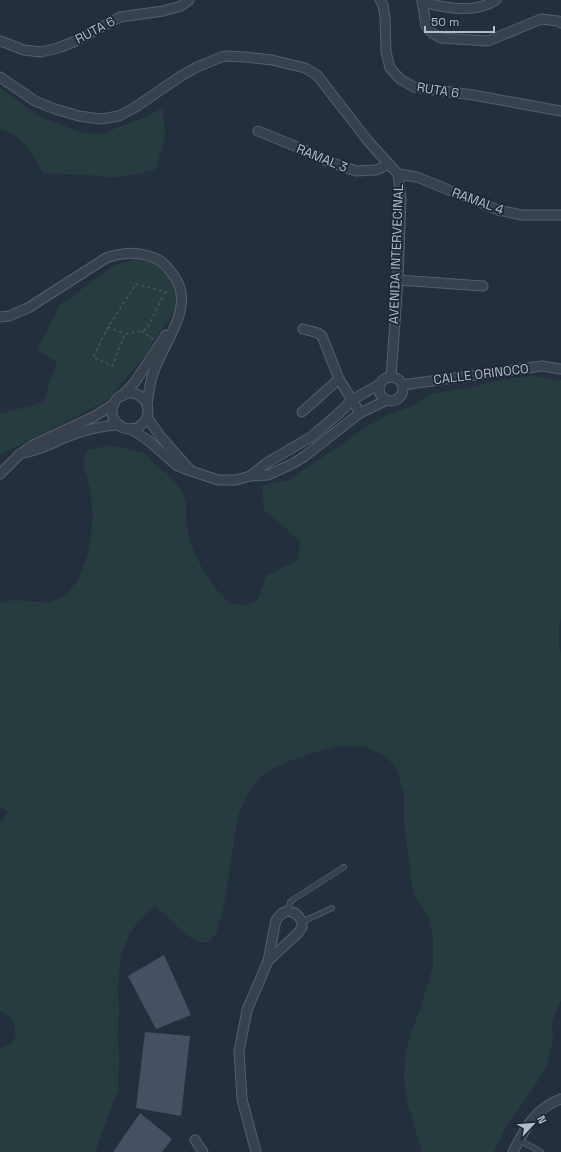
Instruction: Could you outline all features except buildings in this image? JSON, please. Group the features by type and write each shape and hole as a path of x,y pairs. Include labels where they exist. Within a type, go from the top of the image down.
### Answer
{"street":[{"name":"RUTA 6","path":"0,41 24,50 41,52 58,48 76,41 120,16 163,11 181,6 190,0"},
{"name":"RUTA 6","path":"380,0 383,5 386,52 390,68 400,79 414,88 473,95 561,111"},
{"path":"496,0 491,4 472,8 445,7 422,1 426,26 432,33 440,38 488,40 540,19 558,21 561,23"},
{"name":"AVENIDA INTERVECINAL","path":"0,77 35,101 55,110 79,116 101,119 119,116 134,108 181,76 224,56 245,56 272,60 305,68 317,75 368,141 398,174 401,200 398,280 391,377"},
{"name":"RAMAL 3","path":"258,131 307,151 324,160 356,171 376,170 389,164"},
{"name":"RAMAL 4","path":"398,174 417,177 498,210 522,215 561,214"},
{"path":"0,317 9,316 28,308 106,258 117,255 142,253 162,262 179,283 182,295 180,317 155,366 147,404 147,417 142,426 130,429"},
{"path":"398,280 483,286"},
{"path":"0,474 20,454 33,445 94,416 114,404 134,382 160,344 174,327"},
{"path":"303,329 318,333 322,336 339,379 360,413"},
{"name":"CALLE ORINOCO","path":"402,385 542,366 561,369"},
{"path":"114,404 113,415 115,421 119,425 130,429 149,441 176,465 208,478 232,480 250,476 268,475 305,456 360,413 387,400 391,401 398,398 402,392 402,385 399,380 391,377 384,379 380,384 352,400 311,437 268,462 250,476"},
{"path":"302,412 339,379"},
{"path":"380,384 380,393 387,400"},
{"path":"122,396 127,394 138,396 147,404"},
{"path":"147,417 164,441 192,472"},
{"path":"20,454 37,451 53,443 88,430 104,426 119,425"},
{"path":"287,451 287,458 294,462"},
{"path":"256,1152 242,1099 239,1051 247,1010 268,961 276,920 282,913 288,911 299,916 302,922 302,927 298,933 268,961"},
{"path":"513,1152 531,1121 540,1111 561,1099"},
{"path":"195,1140 203,1152"}],"lane":[{"path":"288,911 290,902 344,867"},
{"path":"302,922 332,908"},
{"path":"519,1140 541,1152"}],"path":[{"path":"125,334 112,366 94,357 108,326 136,284 165,292 180,288"},
{"path":"108,326 125,334 147,329 165,292"},
{"path":"141,331 160,344"}],"green space":[{"path":"0,87 38,116 83,133 101,134 163,108 165,137 156,169 142,173 110,178 89,175 43,173 26,146 15,136 0,129"},
{"path":"141,257 157,263 173,279 178,294 177,308 154,340 146,355 106,401 0,455 0,414 43,402 57,362 37,350 60,305 113,266"},
{"path":"532,376 561,380 561,618 559,627 559,645 561,654 561,1000 552,1025 553,1040 546,1067 533,1089 507,1125 494,1152 422,1152 408,1104 404,1082 405,1058 410,1034 419,1013 433,967 433,936 428,917 413,893 404,822 404,792 395,766 385,756 366,747 337,746 294,759 276,767 264,774 249,791 238,816 225,900 217,932 209,942 199,942 186,935 155,905 137,923 129,935 121,955 118,986 118,1090 95,1152 0,1152 0,1048 12,1044 16,1036 13,1020 0,1010 0,824 8,812 0,806 0,603 14,600 49,603 67,594 79,578 87,557 93,515 90,489 83,463 86,451 109,445 145,453 155,465 169,475 179,487 186,500 186,520 189,541 201,566 216,589 225,599 232,604 245,605 258,600 266,576 298,560 300,541 264,511 262,486 288,480 364,428 387,415 415,405 429,394 511,378"}]}
